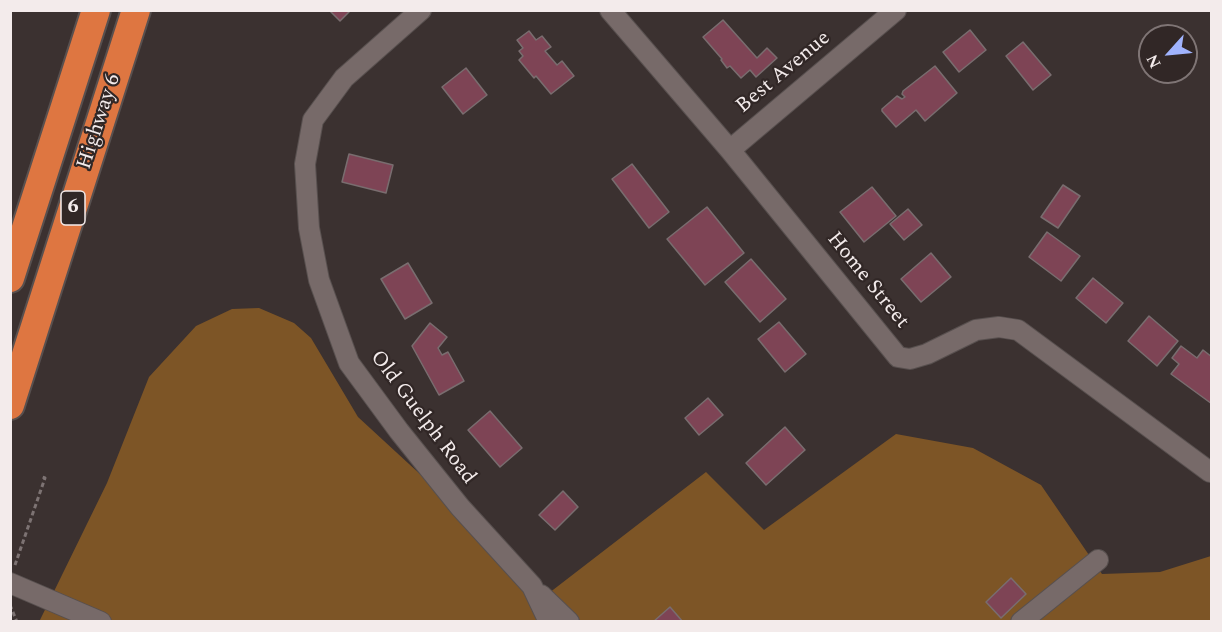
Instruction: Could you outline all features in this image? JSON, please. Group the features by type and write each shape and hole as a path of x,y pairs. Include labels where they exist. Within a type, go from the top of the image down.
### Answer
{"highway":[{"name":"Highway 6","path":"10,278 96,10"},
{"name":"Highway 6","path":"10,405 136,10"}],"street":[{"name":"Old Guelph Road","path":"421,10 344,78 314,120 305,164 309,228 319,280 349,363 399,431 460,507 532,586 549,621"},
{"name":"Home Street","path":"610,10 730,150 898,357 910,359 927,354 976,330 999,327 1018,330 1211,471"},
{"name":"Best Avenue","path":"730,150 896,10"},
{"path":"1022,621 1098,560"},
{"path":"10,583 101,621"},
{"path":"532,586 569,621"}],"path":[{"path":"17,561 45,478 40,476"},
{"path":"10,605 17,621"}],"shaded area":[{"path":"259,308 294,323 311,338 358,417 549,593 706,472 764,530 896,434 973,448 1041,485 1102,574 1160,572 1211,556 1211,621 39,622 107,483 149,377 196,326 232,309"}],"building":[{"path":"329,10 351,10 340,21"},
{"path":"723,20 757,58 767,48 777,58 756,77 750,70 741,78 730,66 727,68 703,37"},
{"path":"970,30 986,50 959,72 943,52"},
{"path":"529,31 536,40 542,36 551,47 545,51 557,65 562,61 574,76 551,94 519,60 523,56 519,51 523,48 517,40"},
{"path":"1023,42 1051,75 1033,90 1006,56"},
{"path":"935,66 957,93 925,121 916,110 896,127 882,109 897,96 902,99 905,97 902,94 903,91"},
{"path":"466,68 487,95 463,114 442,87"},
{"path":"349,154 393,165 386,193 342,182"},
{"path":"632,164 669,212 649,228 612,179"},
{"path":"1063,185 1080,196 1058,228 1041,217"},
{"path":"872,187 896,216 864,242 840,212"},
{"path":"707,207 744,253 705,285 667,239"},
{"path":"908,209 922,225 904,240 890,224"},
{"path":"1047,232 1080,256 1061,281 1029,257"},
{"path":"931,253 951,277 921,302 901,279"},
{"path":"751,259 786,299 760,322 725,282"},
{"path":"408,263 432,303 405,319 381,279"},
{"path":"1093,278 1123,303 1106,323 1076,298"},
{"path":"1149,316 1178,341 1157,366 1128,341"},
{"path":"779,322 806,354 785,372 758,339"},
{"path":"430,323 447,337 438,348 442,355 448,352 464,381 439,395 412,346"},
{"path":"1181,346 1197,358 1203,350 1212,357 1212,404 1171,374 1179,364 1172,358"},
{"path":"708,398 723,415 699,435 685,418"},
{"path":"490,411 522,448 500,467 468,430"},
{"path":"785,427 805,450 766,485 746,463"},
{"path":"563,491 578,507 555,530 539,515"},
{"path":"1011,578 1026,594 1001,618 986,602"},
{"path":"670,607 683,622 653,622"}]}
